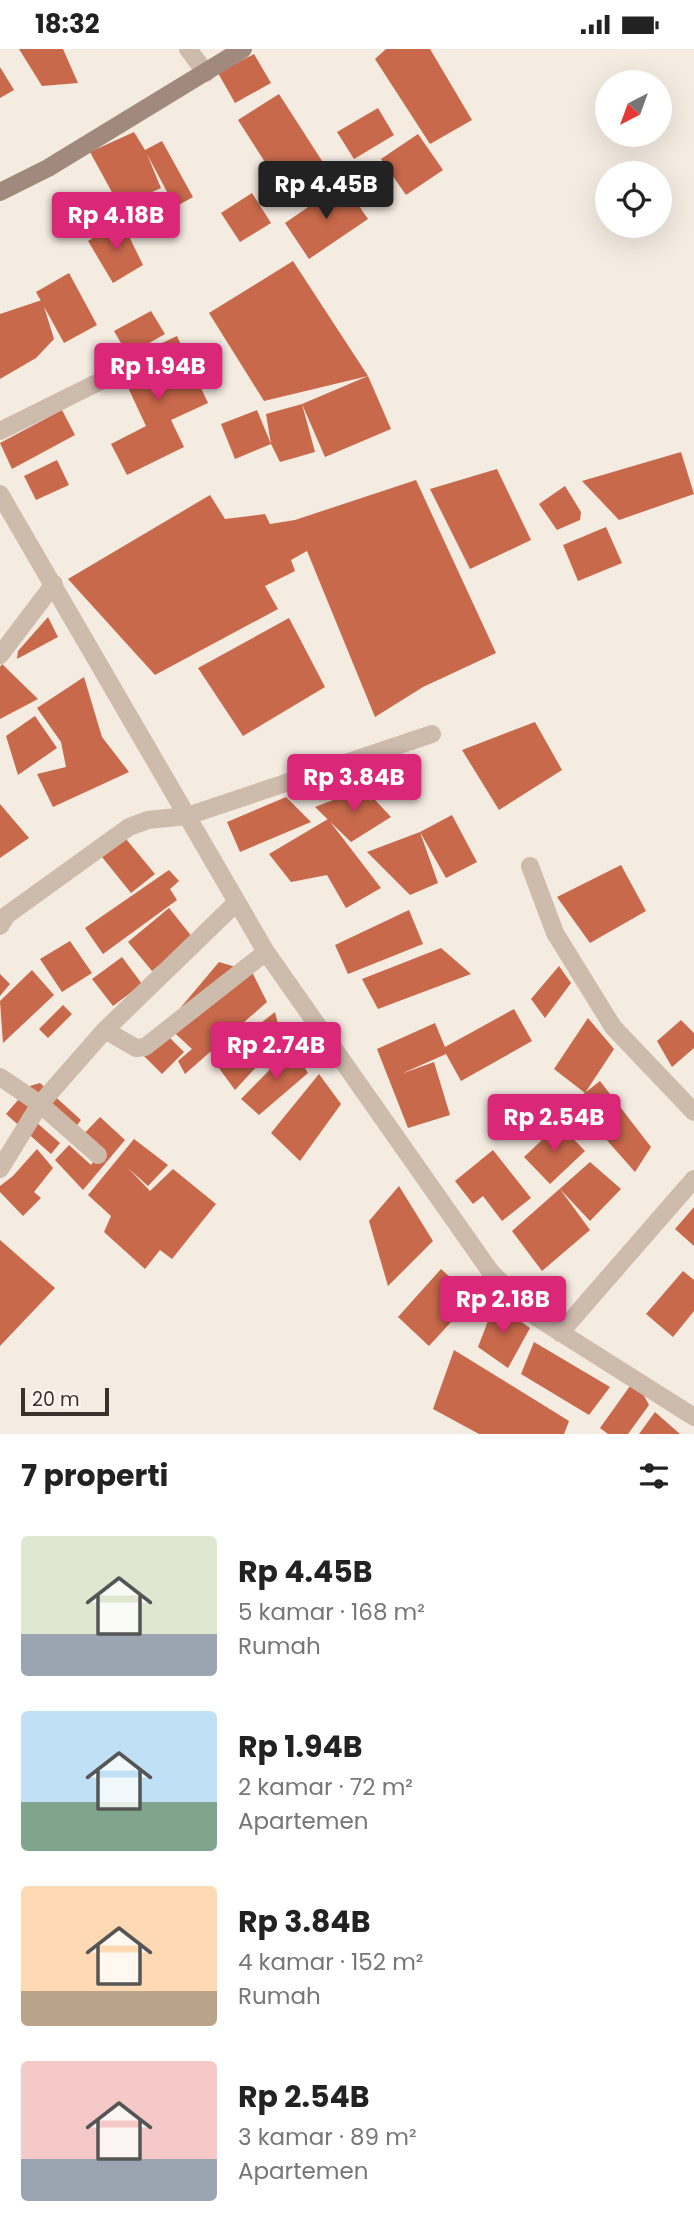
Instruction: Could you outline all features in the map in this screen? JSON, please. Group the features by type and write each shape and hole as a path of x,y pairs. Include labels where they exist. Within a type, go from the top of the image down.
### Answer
{"street":[{"path":"188,49 206,73"},
{"path":"0,192 48,168 243,49"},
{"path":"0,431 137,363"},
{"path":"0,495 54,583 266,952 490,1271 536,1317 694,1417"},
{"path":"0,655 54,583"},
{"path":"2,916 129,827 148,820 187,816 432,734"},
{"path":"530,866 555,933 613,1027 694,1112"},
{"path":"0,1169 40,1104 105,1030 237,902"},
{"path":"105,1030 136,1048 145,1047 266,952"},
{"path":"0,1076 40,1104 98,1155"},
{"path":"560,1333 694,1179"}],"building":[{"path":"19,49 63,49 78,83 42,86"},
{"path":"386,49 430,49 472,120 430,144 375,59"},
{"path":"254,54 271,83 235,103 218,73"},
{"path":"0,67 14,90 0,98"},
{"path":"279,94 324,164 283,190 238,120"},
{"path":"378,108 394,135 354,159 337,132"},
{"path":"134,132 145,150 162,141 193,197 175,207 147,154 161,188 120,207 90,152"},
{"path":"418,134 443,170 406,195 381,159"},
{"path":"343,183 368,219 309,259 285,223"},
{"path":"252,193 271,223 240,242 221,213"},
{"path":"121,220 143,265 113,283 88,241"},
{"path":"293,261 368,376 264,401 209,313"},
{"path":"69,273 97,325 64,343 36,292"},
{"path":"42,300 54,339 36,358 0,379 0,314"},
{"path":"151,311 165,334 128,355 114,331"},
{"path":"177,336 208,403 171,420 184,447 127,475 111,444 146,426 117,364"},
{"path":"368,376 391,429 325,457 302,404"},
{"path":"302,404 315,452 280,462 271,444 266,414"},
{"path":"62,410 75,435 12,469 0,443"},
{"path":"257,410 271,444 235,459 221,424"},
{"path":"681,452 694,494 619,520 582,481"},
{"path":"57,460 69,485 36,500 24,476"},
{"path":"497,469 531,540 470,569 430,489"},
{"path":"416,480 496,653 423,687 375,717 307,551 291,560 295,571 265,586 278,609 155,675 68,579 210,495 225,519 265,514 270,524 295,520"},
{"path":"565,486 581,512 580,520 557,530 539,504"},
{"path":"606,527 622,563 578,581 563,545"},
{"path":"48,617 58,637 17,659 18,651"},
{"path":"289,618 325,687 243,736 198,668"},
{"path":"2,664 38,699 0,719 0,667"},
{"path":"84,677 102,737 129,772 53,807 37,774 66,767 61,742 37,708"},
{"path":"35,716 57,748 18,775 6,736"},
{"path":"535,722 562,770 499,810 462,750"},
{"path":"364,788 391,817 351,842 315,807"},
{"path":"286,797 311,822 240,852 227,822"},
{"path":"0,804 29,838 0,858"},
{"path":"452,815 477,862 446,878 420,832"},
{"path":"328,819 381,888 346,908 327,875 291,882 269,854"},
{"path":"420,832 438,883 410,895 367,852"},
{"path":"121,833 155,874 131,893 98,852"},
{"path":"621,865 646,911 590,943 557,897"},
{"path":"169,870 179,881 170,889 177,900 103,954 85,928"},
{"path":"169,908 193,938 152,971 128,942"},
{"path":"409,910 423,944 348,974 335,945"},
{"path":"70,941 92,973 62,992 40,959"},
{"path":"441,948 471,974 378,1009 362,979"},
{"path":"122,957 142,984 113,1006 92,979"},
{"path":"219,962 252,972 267,1002 185,1074 178,1061 192,1049 166,1025"},
{"path":"559,966 571,983 545,1018 531,999"},
{"path":"32,970 54,995 3,1043 0,1001"},
{"path":"0,974 10,984 0,996"},
{"path":"63,1005 72,1014 48,1038 39,1029"},
{"path":"514,1009 532,1041 461,1081 446,1054 401,1074 434,1062 450,1115 408,1128 377,1049 435,1023 445,1047"},
{"path":"275,1012 282,1039 235,1090 213,1060"},
{"path":"588,1018 614,1049 585,1093 554,1069"},
{"path":"681,1020 694,1033 694,1048 672,1067 657,1041"},
{"path":"166,1034 184,1052 162,1074 144,1056"},
{"path":"292,1047 308,1073 259,1115 241,1099"},
{"path":"319,1074 341,1104 300,1161 271,1133"},
{"path":"600,1081 651,1147 635,1172 573,1102"},
{"path":"40,1083 81,1120 72,1132 43,1101 28,1115 60,1143 51,1154 6,1114 30,1086"},
{"path":"100,1117 125,1140 83,1190 55,1160 69,1145 91,1165 98,1155 80,1138"},
{"path":"559,1124 585,1151 550,1184 524,1157"},
{"path":"134,1139 168,1165 148,1186 128,1168 150,1191 173,1169 216,1204 172,1259 160,1250 145,1269 104,1232 111,1216 88,1195"},
{"path":"37,1149 53,1168 34,1192 41,1198 23,1216 0,1192 0,1186 13,1176"},
{"path":"493,1150 531,1198 502,1221 483,1196 473,1204 455,1181"},
{"path":"590,1162 621,1189 590,1221 560,1189 590,1230 542,1271 512,1231"},
{"path":"399,1186 433,1241 388,1286 369,1221"},
{"path":"694,1207 694,1246 675,1229"},
{"path":"0,1240 55,1288 0,1346"},
{"path":"441,1269 473,1298 429,1346 398,1317"},
{"path":"683,1271 694,1280 694,1311 673,1337 646,1314"},
{"path":"495,1303 530,1328 508,1368 478,1347"},
{"path":"534,1342 610,1387 589,1415 521,1374"},
{"path":"454,1350 569,1421 564,1434 479,1434 433,1409"},
{"path":"635,1379 649,1405 628,1434 608,1434 600,1428"},
{"path":"655,1412 680,1434 639,1434"}]}
